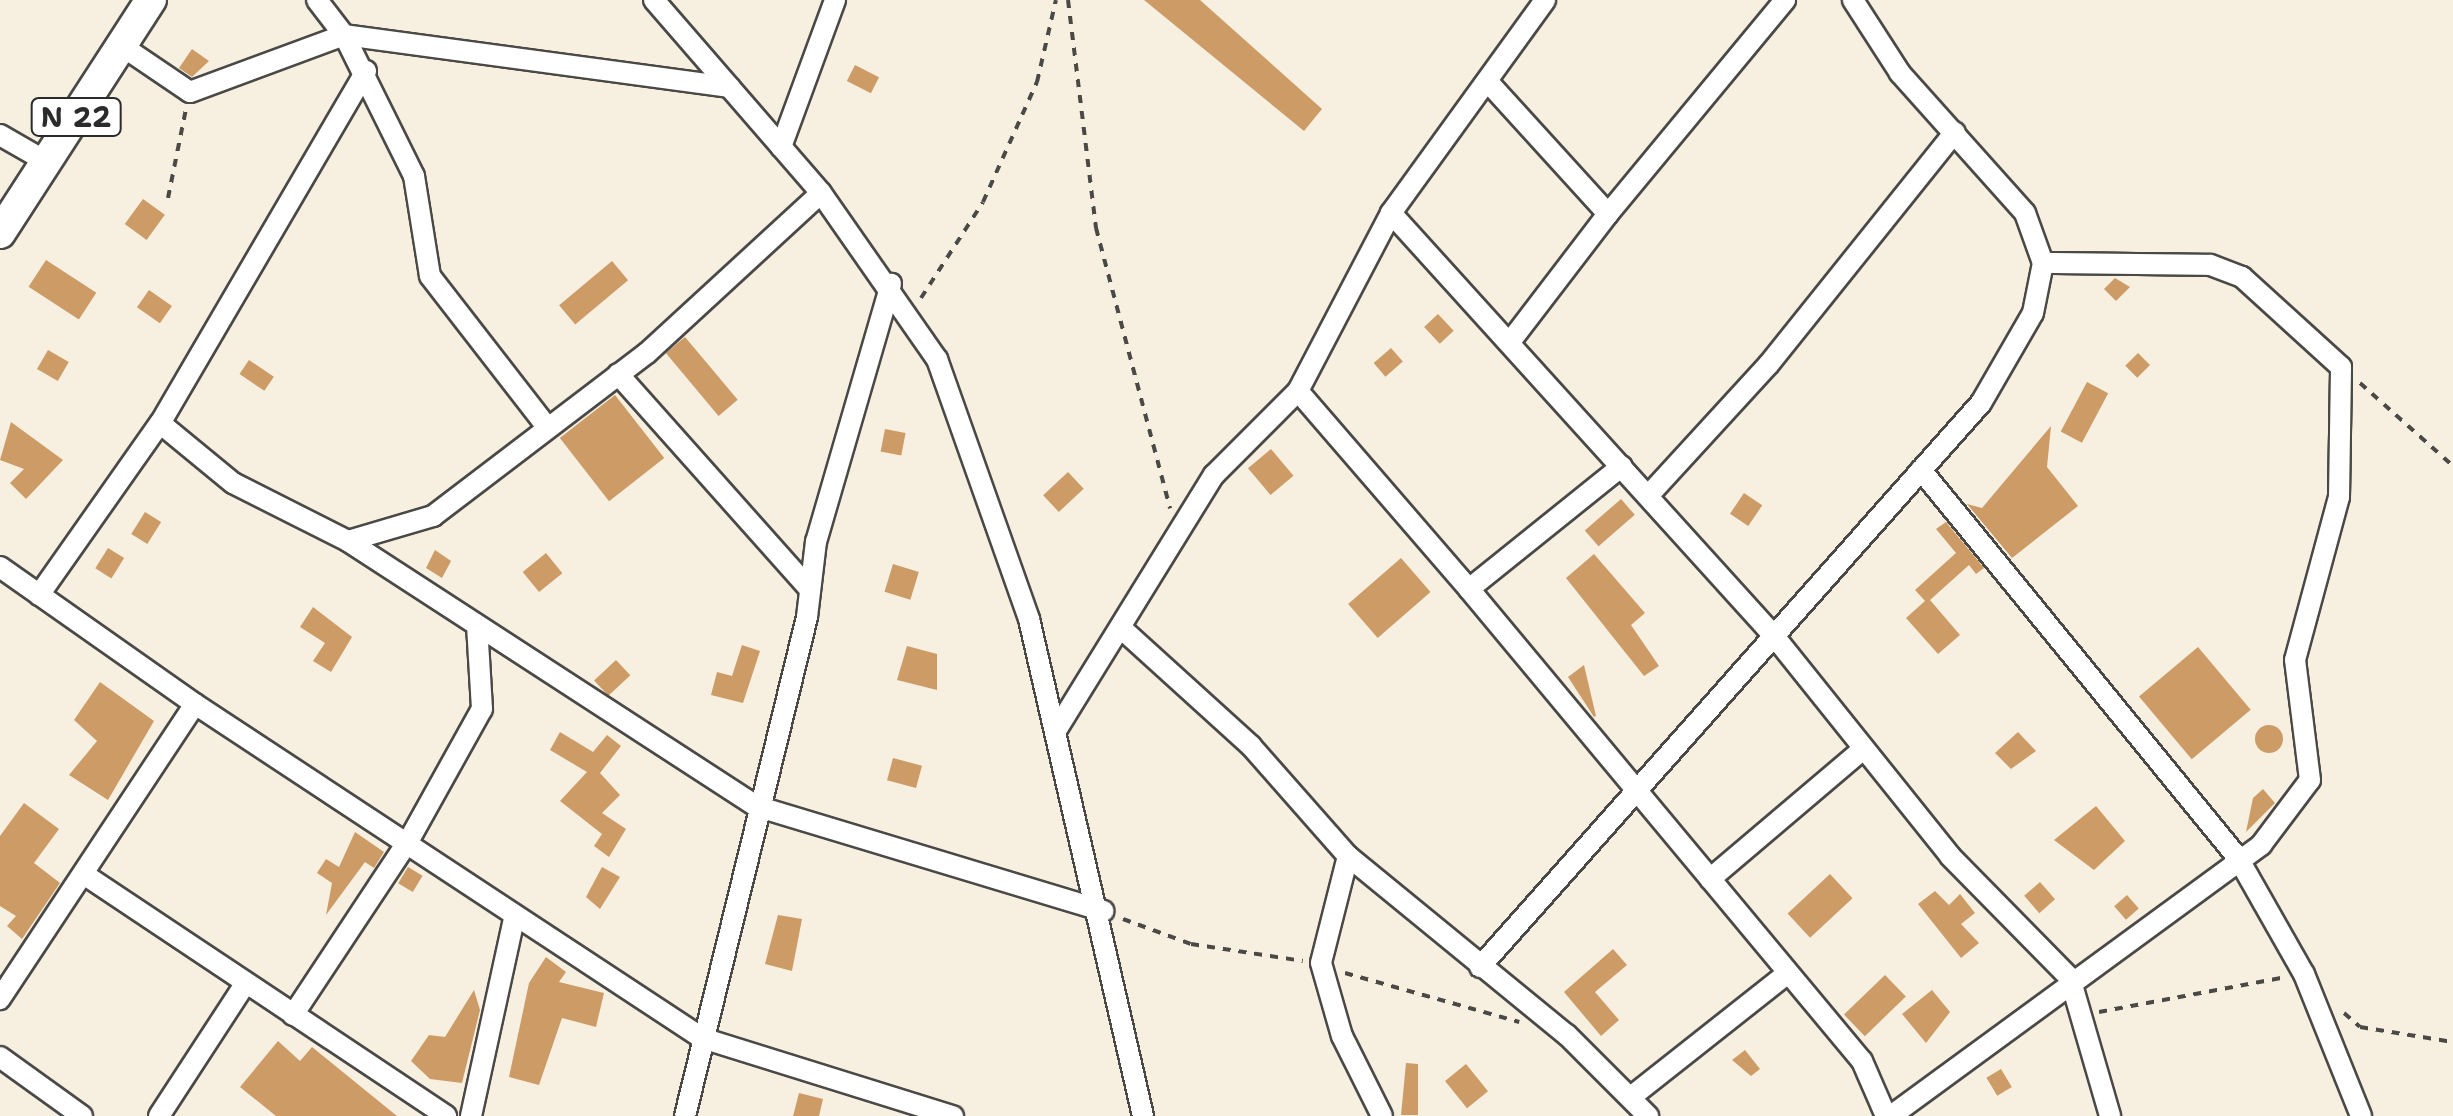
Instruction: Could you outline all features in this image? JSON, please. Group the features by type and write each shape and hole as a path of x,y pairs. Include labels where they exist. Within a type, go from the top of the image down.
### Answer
{"main road":[{"name":"N 22","path":"0,232 151,0"}],"street":[{"path":"317,0 366,71 414,176 430,276 547,427"},
{"path":"654,0 821,193 891,284 910,314 966,430 1057,729 1103,911 1143,1116"},
{"path":"781,147 835,0"},
{"path":"1057,729 1176,530 1214,476 1298,391 1391,213 1489,83 1545,0"},
{"path":"1510,342 1608,214 1785,0"},
{"path":"1480,967 1634,784 1774,636 2010,363 2042,289 2043,263 2025,214 1956,132 1900,74 1853,0"},
{"path":"122,46 190,92 344,35 730,87"},
{"path":"39,595 160,423 366,71"},
{"path":"1489,83 1608,214"},
{"path":"1648,496 1769,364 1956,132"},
{"path":"3,139 47,162"},
{"path":"348,541 434,516 618,374 821,193"},
{"path":"1391,213 1774,636 1860,751 2070,978 2084,1015 2110,1116"},
{"path":"1298,391 1634,784 1862,1061 1888,1116 2287,821 2310,780 2295,660 2339,497 2341,367 2242,277 2210,265 2043,263"},
{"path":"685,1116 756,806 891,284"},
{"path":"618,374 810,588"},
{"path":"160,423 293,521 348,541 756,806 1103,911"},
{"path":"1469,589 1622,466"},
{"path":"1921,470 2238,858 2304,974 2362,1116"},
{"path":"0,567 195,704 409,840 514,918 702,1038 898,1109 953,1116"},
{"path":"292,1015 409,840 482,709 477,626"},
{"path":"1120,628 1251,746 1348,856 1631,1097 1648,1116"},
{"path":"0,999 195,704"},
{"path":"1710,879 1860,751"},
{"path":"1348,856 1321,963 1342,1036 1382,1116"},
{"path":"85,875 446,1116"},
{"path":"471,1116 514,918"},
{"path":"1631,1097 1787,974"},
{"path":"159,1116 245,984"},
{"path":"0,1057 82,1116"}],"path":[{"path":"910,314 983,202 1036,82 1056,0"},
{"path":"1068,0 1096,228 1176,530"},
{"path":"168,198 190,92"},
{"path":"2341,367 2453,466"},
{"path":"2084,1015 2304,974 2360,1027 2453,1042"}],"building":[{"path":"1144,0 1200,0 1322,109 1304,131"},
{"path":"192,49 209,61 192,77 179,68"},
{"path":"855,65 879,77 871,93 847,81"},
{"path":"143,199 165,215 147,240 125,224"},
{"path":"46,260 96,293 79,320 29,287"},
{"path":"612,261 628,280 575,325 559,305"},
{"path":"2115,278 2130,287 2116,301 2104,289"},
{"path":"149,290 172,306 160,323 137,307"},
{"path":"1438,314 1454,331 1440,344 1424,327"},
{"path":"685,337 738,400 719,416 666,353"},
{"path":"1391,348 1403,362 1385,377 1374,363"},
{"path":"48,350 69,362 58,381 37,369"},
{"path":"2138,353 2150,365 2137,378 2125,366"},
{"path":"249,360 274,377 264,391 239,374"},
{"path":"2087,382 2108,393 2082,443 2061,431"},
{"path":"615,395 664,458 609,501 560,438"},
{"path":"11,422 63,460 26,499 10,483 24,469 0,460"},
{"path":"2051,426 2047,467 2078,506 2012,558 1967,504 1982,508"},
{"path":"885,429 906,433 901,456 881,452"},
{"path":"1271,449 1293,476 1271,495 1248,468"},
{"path":"1068,472 1084,489 1059,512 1043,495"},
{"path":"1744,493 1762,505 1748,526 1730,514"},
{"path":"1621,499 1635,515 1599,546 1585,530"},
{"path":"145,512 161,522 147,544 131,534"},
{"path":"1946,522 1984,568 1976,574 1969,565 1930,600 1960,635 1938,654 1906,618 1925,601 1915,590 1956,553 1936,529"},
{"path":"108,548 124,558 111,578 95,568"},
{"path":"435,550 451,561 442,578 426,568"},
{"path":"546,553 562,573 539,592 523,572"},
{"path":"1594,554 1645,613 1631,625 1659,666 1644,676 1566,578"},
{"path":"1401,558 1431,592 1378,638 1348,604"},
{"path":"893,564 919,572 910,600 885,592"},
{"path":"313,607 352,637 331,672 313,661 325,643 300,627"},
{"path":"742,645 760,651 743,703 711,695 717,672 732,676"},
{"path":"907,646 937,654 937,690 897,680"},
{"path":"2198,647 2251,710 2192,759 2139,696"},
{"path":"616,660 630,675 608,696 594,680"},
{"path":"1584,665 1596,716 1594,717 1568,677"},
{"path":"100,682 154,721 108,800 69,775 97,741 74,720"},
{"path":"2269,725 2279,729 2283,739 2279,749 2269,753 2259,749 2255,739 2259,729"},
{"path":"560,732 593,752 607,735 621,746 600,773 620,795 602,813 626,829 609,857 594,846 602,834 560,801 587,772 550,750"},
{"path":"2018,732 2036,751 2011,769 1995,753"},
{"path":"893,758 922,766 916,788 887,780"},
{"path":"2263,789 2275,803 2246,832 2253,798"},
{"path":"24,803 59,829 34,863 60,883 22,939 7,926 16,916 0,906 0,836"},
{"path":"2096,806 2125,841 2094,870 2054,840"},
{"path":"355,832 384,852 374,868 365,862 326,915 332,883 317,873 326,859 339,867"},
{"path":"408,867 423,876 413,892 398,883"},
{"path":"602,867 620,877 600,909 586,897"},
{"path":"1830,874 1853,898 1810,938 1788,914"},
{"path":"2040,882 2055,899 2039,913 2024,896"},
{"path":"1935,891 1949,905 1960,894 1975,913 1961,924 1979,943 1961,958 1918,904"},
{"path":"2127,895 2139,909 2126,920 2114,906"},
{"path":"778,915 802,919 792,971 765,964"},
{"path":"1613,949 1627,965 1595,992 1619,1020 1601,1036 1564,992"},
{"path":"546,957 566,972 559,982 604,993 596,1027 562,1018 539,1085 509,1077 529,983"},
{"path":"1885,975 1906,997 1865,1036 1844,1015"},
{"path":"474,990 480,1010 462,1083 430,1079 411,1061 429,1035 445,1037"},
{"path":"1932,990 1950,1012 1926,1043 1902,1014"},
{"path":"278,1041 300,1061 312,1047 397,1116 276,1116 240,1087"},
{"path":"1745,1050 1760,1069 1751,1076 1732,1060"},
{"path":"1406,1063 1418,1064 1418,1115 1401,1115"},
{"path":"1466,1064 1488,1091 1467,1108 1445,1081"},
{"path":"2001,1069 2012,1087 1997,1096 1986,1078"},
{"path":"799,1093 823,1099 819,1116 793,1116"}]}
